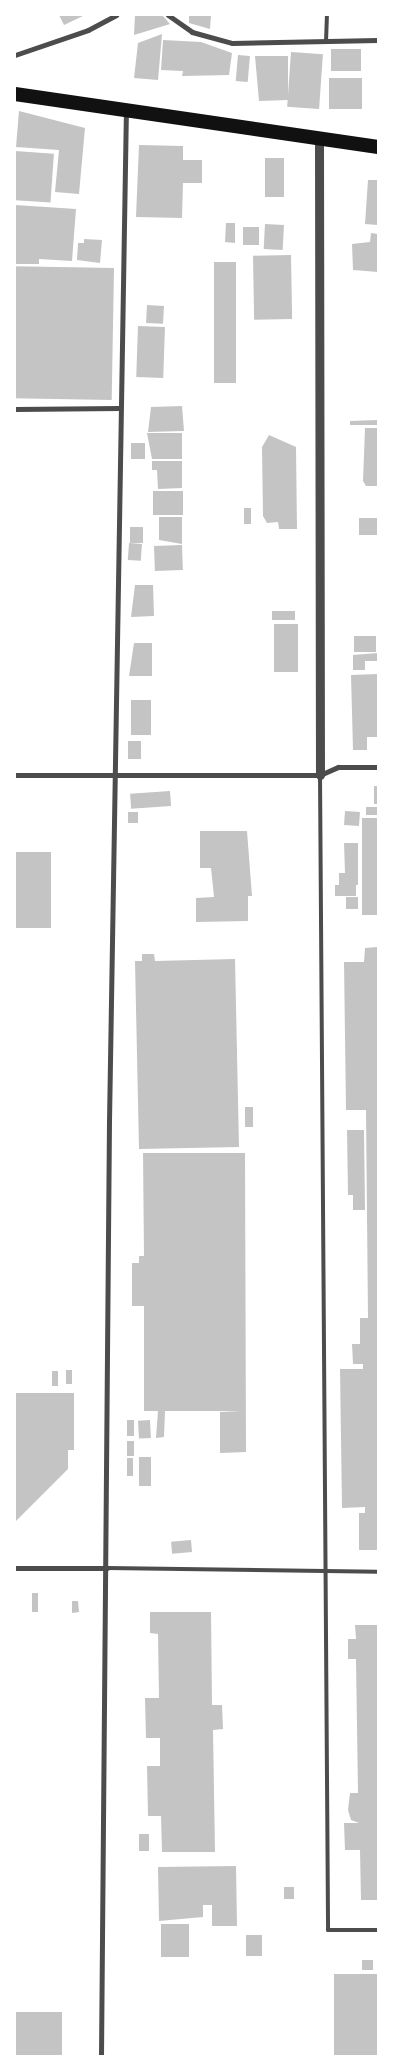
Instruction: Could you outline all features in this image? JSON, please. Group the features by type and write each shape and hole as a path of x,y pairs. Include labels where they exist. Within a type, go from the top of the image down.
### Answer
{"highway":[{"path":"15,94 319,141 378,147"}],"street":[{"path":"15,55 88,30 116,15"},
{"path":"168,15 192,32 232,43 378,40"},
{"path":"101,2056 120,408 126,111"},
{"path":"319,141 320,775"},
{"path":"15,409 120,408"},
{"path":"15,776 320,775 338,767 378,767"},
{"path":"15,1568 107,1568"}],"lane":[{"path":"326,42 327,15"},
{"path":"320,775 322,1572 328,1930 378,1930"},
{"path":"107,1568 378,1572"}],"building":[{"path":"59,15 85,15 64,25"},
{"path":"135,15 162,15 170,24 134,35"},
{"path":"189,15 211,15 210,29 189,23"},
{"path":"162,34 158,80 134,78 138,43"},
{"path":"163,40 201,42 232,53 229,75 182,76 183,71 161,70"},
{"path":"331,49 361,49 361,71 331,71"},
{"path":"291,52 323,54 319,109 287,107"},
{"path":"238,55 250,56 248,82 236,81"},
{"path":"255,56 288,56 288,100 259,101"},
{"path":"329,78 362,78 362,109 329,109"},
{"path":"19,111 85,128 79,194 55,192 59,150 16,147"},
{"path":"139,145 183,146 183,160 202,160 202,183 183,183 182,218 136,217"},
{"path":"15,151 54,154 50,203 15,200"},
{"path":"265,158 284,158 284,197 265,197"},
{"path":"368,180 378,180 378,225 365,224"},
{"path":"15,205 76,209 72,261 39,259 39,264 15,264"},
{"path":"226,223 235,223 235,243 225,242"},
{"path":"265,224 284,225 283,250 264,249"},
{"path":"243,227 259,227 259,245 243,245"},
{"path":"371,233 378,234 378,272 353,270 352,244 370,242"},
{"path":"84,239 102,240 100,263 77,260 78,243 84,243"},
{"path":"291,255 292,319 254,320 253,256"},
{"path":"214,262 236,262 236,383 214,383"},
{"path":"15,266 114,268 112,400 15,398"},
{"path":"147,305 164,306 163,324 146,323"},
{"path":"138,326 165,327 163,378 136,377"},
{"path":"182,406 184,431 148,432 151,407"},
{"path":"378,420 378,425 350,425 350,421"},
{"path":"365,428 378,428 378,486 366,486 363,481"},
{"path":"147,433 182,433 182,459 152,459"},
{"path":"269,435 296,447 297,529 279,529 278,522 267,523 263,516 262,447"},
{"path":"131,443 145,443 145,459 131,459"},
{"path":"152,461 182,461 182,488 158,489 157,470 152,470"},
{"path":"153,491 183,491 183,515 153,515"},
{"path":"244,508 251,508 251,524 244,524"},
{"path":"159,517 182,517 182,544 159,540"},
{"path":"359,518 378,518 378,535 359,535"},
{"path":"130,527 143,527 143,543 130,543"},
{"path":"129,543 142,544 141,561 128,560"},
{"path":"182,545 183,570 155,571 154,546"},
{"path":"135,585 153,585 154,616 131,617"},
{"path":"272,611 295,611 295,620 272,620"},
{"path":"274,624 298,624 298,672 274,672"},
{"path":"354,636 376,636 376,652 354,652"},
{"path":"134,643 152,643 152,676 129,676"},
{"path":"378,653 378,661 365,661 365,670 353,670 353,655"},
{"path":"378,674 378,737 367,737 367,750 353,750 351,675"},
{"path":"131,700 151,700 151,735 131,735"},
{"path":"128,741 141,741 141,759 128,759"},
{"path":"374,786 378,786 378,804 374,804"},
{"path":"170,791 171,806 131,809 130,794"},
{"path":"366,807 378,807 378,815 366,815"},
{"path":"345,811 360,812 359,826 344,825"},
{"path":"128,812 138,812 138,823 128,823"},
{"path":"362,818 378,818 378,915 362,915"},
{"path":"200,831 247,831 252,896 248,896 248,921 196,922 196,898 214,897 211,868 200,868"},
{"path":"344,843 358,843 358,885 339,885 339,873 345,873"},
{"path":"15,852 51,852 51,928 15,928"},
{"path":"335,885 356,885 356,896 335,896"},
{"path":"346,897 358,897 358,909 346,909"},
{"path":"378,947 378,1550 359,1550 359,1513 365,1513 365,1507 342,1508 340,1369 363,1369 363,1364 353,1364 352,1344 360,1344 360,1318 368,1318 366,1110 346,1110 344,962 364,962 365,948"},
{"path":"142,954 154,954 155,961 235,959 239,1147 139,1149 135,961 142,961"},
{"path":"245,1107 253,1107 253,1127 245,1127"},
{"path":"347,1130 364,1130 365,1210 353,1210 353,1195 348,1195"},
{"path":"143,1153 245,1153 246,1452 220,1453 220,1412 241,1411 165,1411 164,1437 156,1438 158,1411 144,1411 144,1306 132,1306 132,1263 139,1263 139,1256 144,1256"},
{"path":"66,1370 72,1370 72,1384 66,1384"},
{"path":"52,1371 58,1371 58,1386 52,1386"},
{"path":"15,1393 74,1393 74,1450 68,1450 68,1469 15,1522"},
{"path":"127,1420 134,1420 134,1436 127,1436"},
{"path":"150,1420 151,1438 139,1439 138,1421"},
{"path":"127,1441 134,1441 134,1456 127,1456"},
{"path":"139,1457 151,1457 151,1486 139,1486"},
{"path":"127,1458 133,1458 133,1476 127,1476"},
{"path":"191,1540 192,1552 172,1554 171,1542"},
{"path":"32,1593 38,1593 38,1612 32,1612"},
{"path":"72,1601 78,1601 79,1612 72,1613"},
{"path":"150,1612 211,1612 212,1705 222,1705 223,1729 213,1730 215,1852 162,1852 161,1816 148,1816 147,1766 160,1766 160,1738 146,1738 145,1698 159,1698 158,1634 150,1633"},
{"path":"355,1625 378,1625 378,1900 361,1900 360,1850 345,1850 344,1823 359,1823 351,1820 348,1810 350,1793 358,1793 356,1659 348,1659 348,1639 356,1639"},
{"path":"139,1834 149,1834 149,1851 139,1851"},
{"path":"236,1866 237,1926 212,1926 212,1905 203,1905 203,1917 159,1921 158,1867"},
{"path":"284,1887 294,1887 294,1899 284,1899"},
{"path":"161,1924 189,1924 189,1957 161,1957"},
{"path":"246,1935 262,1935 262,1956 246,1956"},
{"path":"362,1960 373,1960 373,1970 362,1970"},
{"path":"334,1974 378,1974 378,2056 334,2056"},
{"path":"15,2012 62,2012 62,2056 15,2056"}]}
